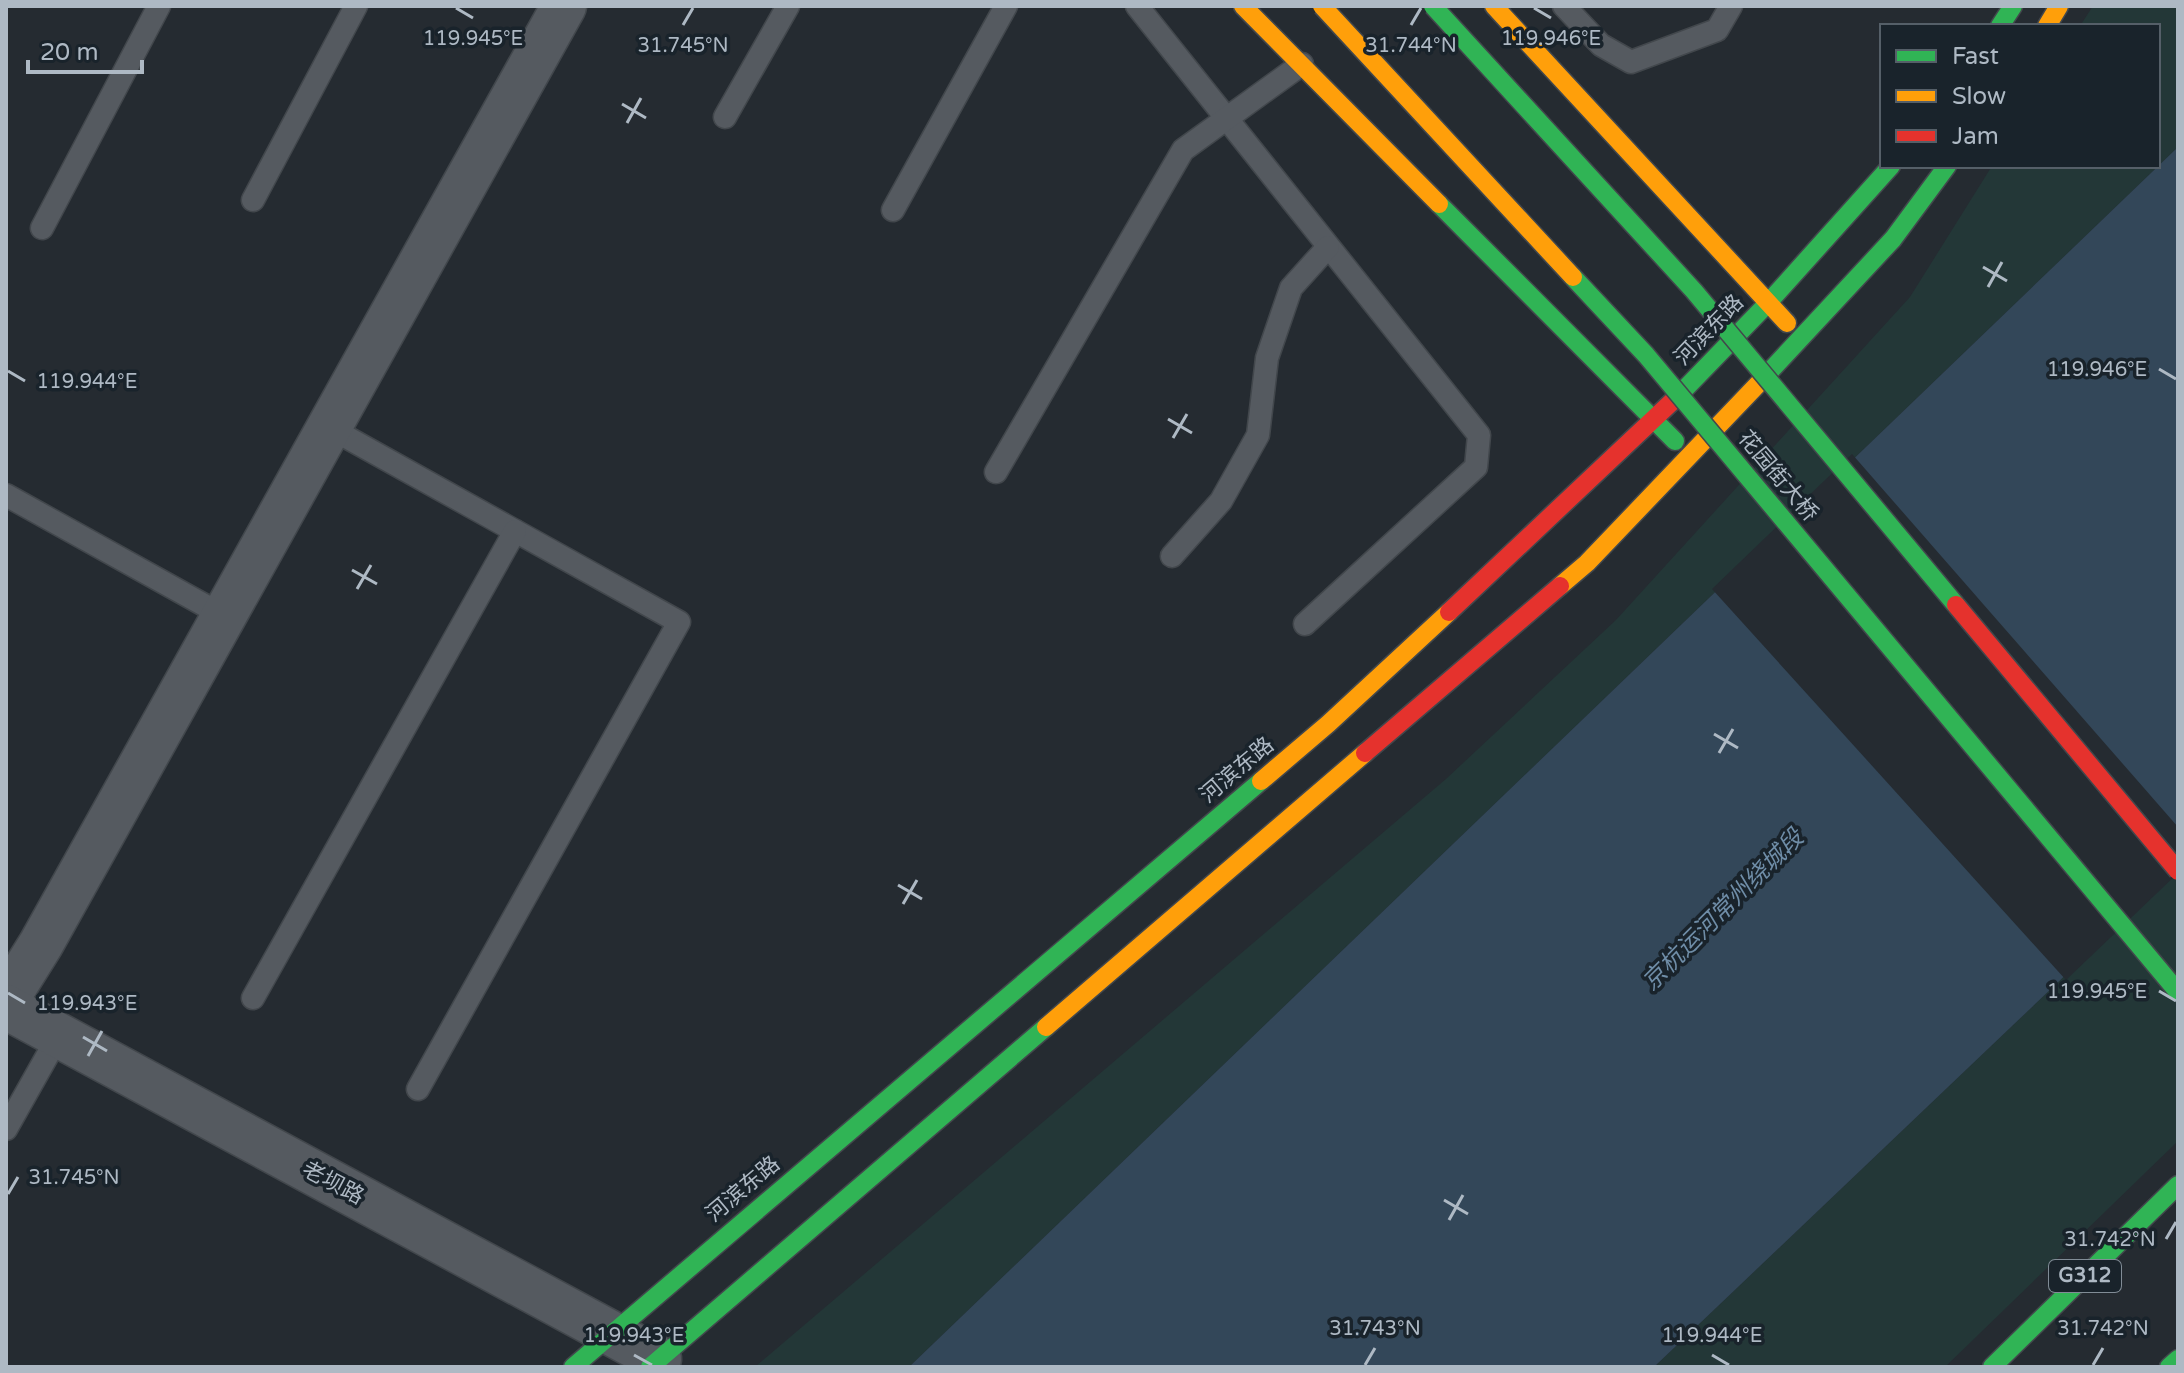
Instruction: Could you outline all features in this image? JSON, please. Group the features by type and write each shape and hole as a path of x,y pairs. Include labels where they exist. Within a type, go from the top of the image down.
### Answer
{"main road":[{"path":"1243,6 1690,456"},
{"name":"花园街大桥","path":"1322,6 1646,355 2178,992"},
{"path":"1433,6 1694,291 2178,871"},
{"path":"1494,6 1802,339"},
{"path":"2001,24 2013,6"},
{"path":"2048,24 2059,6"},
{"name":"河滨东路","path":"573,1367 1328,724 1655,420 1768,303 1889,168"},
{"path":"655,1363 1587,563 1802,339 1893,239 1946,168"},
{"name":"G312","path":"1992,1367 2178,1185"},
{"path":"2169,1367 2178,1359"}],"street":[{"path":"6,1000 41,944 330,428 562,7"},
{"name":"老坝路","path":"6,1007 611,1333 655,1363"}],"lane":[{"path":"42,228 159,6"},
{"path":"253,200 356,6"},
{"path":"725,117 788,6"},
{"path":"893,210 1006,6"},
{"path":"1137,6 1479,435 1476,467 1305,624"},
{"path":"1564,6 1601,45 1631,62 1717,30 1731,6"},
{"path":"996,472 1183,150 1302,64"},
{"path":"1172,556 1221,501 1258,435 1267,358 1291,288 1328,247"},
{"path":"330,428 679,622 418,1089"},
{"path":"6,495 224,616"},
{"path":"253,998 515,531"},
{"path":"6,1129 59,1035"}],"green space":[{"path":"2093,6 2178,6 2178,147 2160,164 2160,24 2081,24"},
{"path":"1991,168 2156,168 909,1367 755,1367 1446,779 1616,620 1910,297"},
{"path":"2178,868 2178,1141 1945,1367 1654,1367"}],"water":[{"name":"京杭运河常州绕城段","path":"2178,147 2178,868 1654,1367 909,1367 2156,168 2160,168 2160,164"}],"pier":[{"path":"1852,454 2178,827 2178,873 2066,980 1712,589"}],"traffic: fast":[{"path":"1433,6 1694,291 1956,605"},
{"path":"2001,24 2013,6"},
{"path":"1678,396 1768,303 1889,168"},
{"path":"1759,383 1893,239 1946,168"},
{"path":"1439,204 1675,441"},
{"path":"1573,277 1646,355 2178,992"},
{"path":"573,1367 1261,781"},
{"path":"650,1367 1046,1027"},
{"path":"1992,1367 2178,1185"},
{"path":"2169,1367 2178,1359"}],"traffic: slow":[{"path":"1243,6 1439,204"},
{"path":"1322,6 1573,277"},
{"path":"1494,6 1787,323"},
{"path":"2048,24 2059,6"},
{"path":"1560,586 1587,563 1759,383"},
{"path":"1261,781 1328,724 1449,612"},
{"path":"1046,1027 1365,753"}],"traffic: jam":[{"path":"1449,612 1678,396"},
{"path":"1365,753 1560,586"},
{"path":"1956,605 2178,871"}]}
